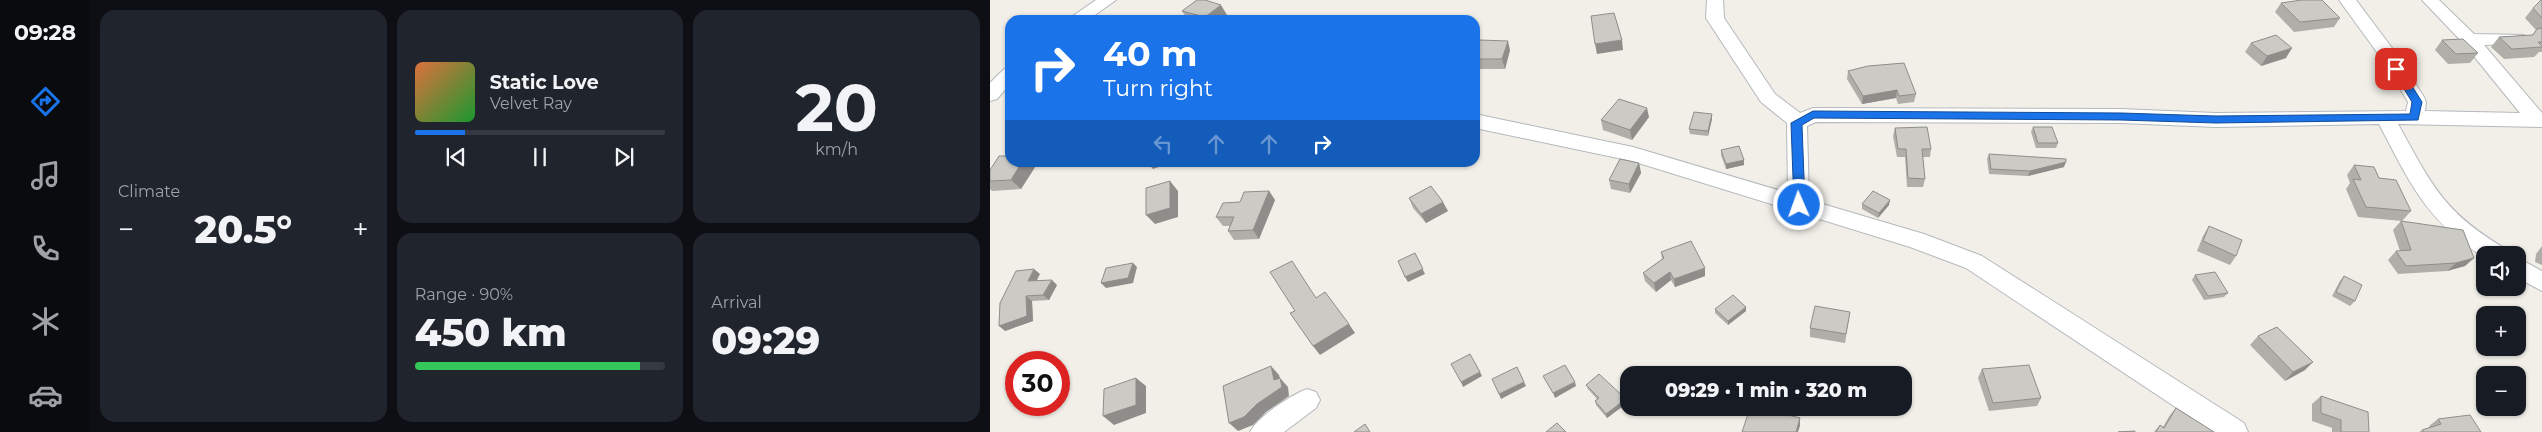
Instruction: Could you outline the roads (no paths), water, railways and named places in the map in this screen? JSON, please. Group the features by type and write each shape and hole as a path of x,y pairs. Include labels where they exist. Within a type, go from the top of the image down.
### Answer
{"street":[{"path":"1084,15 1108,0"},
{"path":"1715,0 1715,18 1768,98 1799,122"},
{"path":"2347,0 2386,52 2417,102 2414,117"},
{"path":"2430,0 2470,40 2539,120"},
{"path":"2470,40 2518,38"},
{"path":"990,96 1005,79"},
{"path":"990,96 1005,98"},
{"path":"1799,205 1796,123 1813,115 2121,116 2216,120 2386,117 2539,120"},
{"path":"2386,117 2426,194 2460,229 2485,246"},
{"path":"1480,122 1632,154 1916,240 1974,262 2235,432"},
{"path":"2526,272 2542,282"},
{"path":"1263,432 1307,400"}]}
